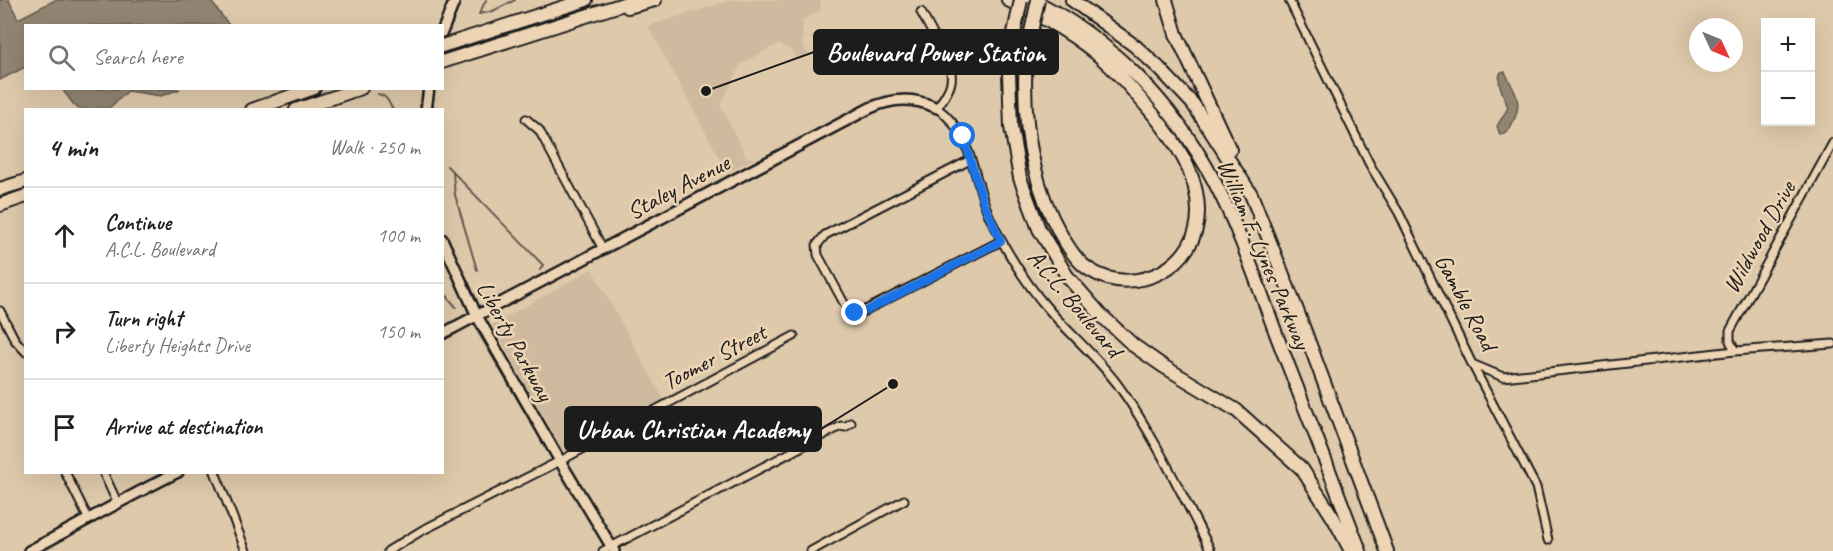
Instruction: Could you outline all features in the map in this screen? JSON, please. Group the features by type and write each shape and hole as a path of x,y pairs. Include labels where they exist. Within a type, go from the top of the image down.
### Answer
{"highway":[{"path":"444,45 586,0"},
{"path":"444,61 636,0"},
{"path":"592,14 655,0"},
{"path":"1008,0 1061,29 1100,56 1130,86 1170,136 1190,175 1198,201 1193,239 1170,268 1135,281 1123,281 1100,275 1090,270 1073,254 1054,222 1035,174 1026,126 1026,55 1038,0"},
{"path":"1021,0 1011,47 1009,74 1011,127 1020,178 1039,229 1067,276 1095,309 1133,345 1236,410 1302,469 1334,519 1351,551"},
{"name":"William F. Lynes Parkway","path":"1032,0 1080,29 1132,72 1176,121 1202,159 1236,229 1360,551"},
{"name":"William F. Lynes Parkway","path":"1072,0 1135,46 1193,104 1251,194 1387,551"},
{"path":"1166,0 1176,34 1251,194"},
{"path":"258,108 308,90"},
{"path":"302,108 355,90"},
{"path":"0,189 24,182"},
{"path":"0,205 24,197"}],"street":[{"path":"444,27 454,0"},
{"name":"Gamble Road","path":"1289,0 1370,165 1399,213 1472,364 1503,376 1735,351 1833,344"},
{"path":"921,12 952,73 950,88 937,108"},
{"path":"426,108 429,90"},
{"name":"Staley Avenue","path":"444,333 879,104 908,99 937,108"},
{"name":"A.C.L. Boulevard","path":"937,108 959,130 984,204 1001,241 1020,272 1040,299 1102,366 1126,397 1155,444 1211,551"},
{"path":"526,118 539,130 603,249"},
{"name":"Wildwood Drive","path":"1735,351 1730,341 1730,331 1833,143"},
{"path":"970,160 825,235 817,246 818,255 844,305 851,312 860,314 1001,241"},
{"name":"Liberty Parkway","path":"444,243 477,316 610,549"},
{"path":"0,311 15,340 24,350"},
{"name":"Toomer Street","path":"388,551 429,527 560,461 794,336"},
{"path":"1472,364 1536,487 1548,540"},
{"path":"610,549 841,426 845,427 851,423"},
{"path":"66,474 89,520"},
{"path":"104,474 117,502"},
{"path":"30,551 89,520 117,502 174,474"},
{"path":"217,474 246,551"},
{"path":"812,551 904,500"}],"shaded area":[{"path":"0,0 9,0 18,19 55,0 210,0 228,24 24,24 24,68 0,80"},
{"path":"732,0 820,0 821,10 803,20 802,44 808,54 797,60 791,50 779,44 742,63 720,105 747,158 751,156 753,159 727,172 648,26"},
{"path":"1501,72 1505,72 1517,96 1518,108 1510,129 1500,135 1497,126 1508,108 1499,80"},
{"path":"63,90 177,90 161,96 128,91 109,108 78,108"},
{"path":"592,269 664,400 564,452 492,325"}],"waterway":[{"path":"479,14 486,0"},
{"path":"479,14 493,11 515,0"},
{"path":"378,94 386,98 392,108"},
{"path":"447,166 543,265 540,270"},
{"path":"453,174 455,195 477,270"},
{"path":"444,292 456,307"},
{"path":"478,332 542,441"}],"place":[{"name":"Boulevard Power Station","path":"706,91"},
{"name":"Urban Christian Academy","path":"893,384"}],"route":[{"path":"855,313 860,314 1001,241 984,204 963,136"}]}
